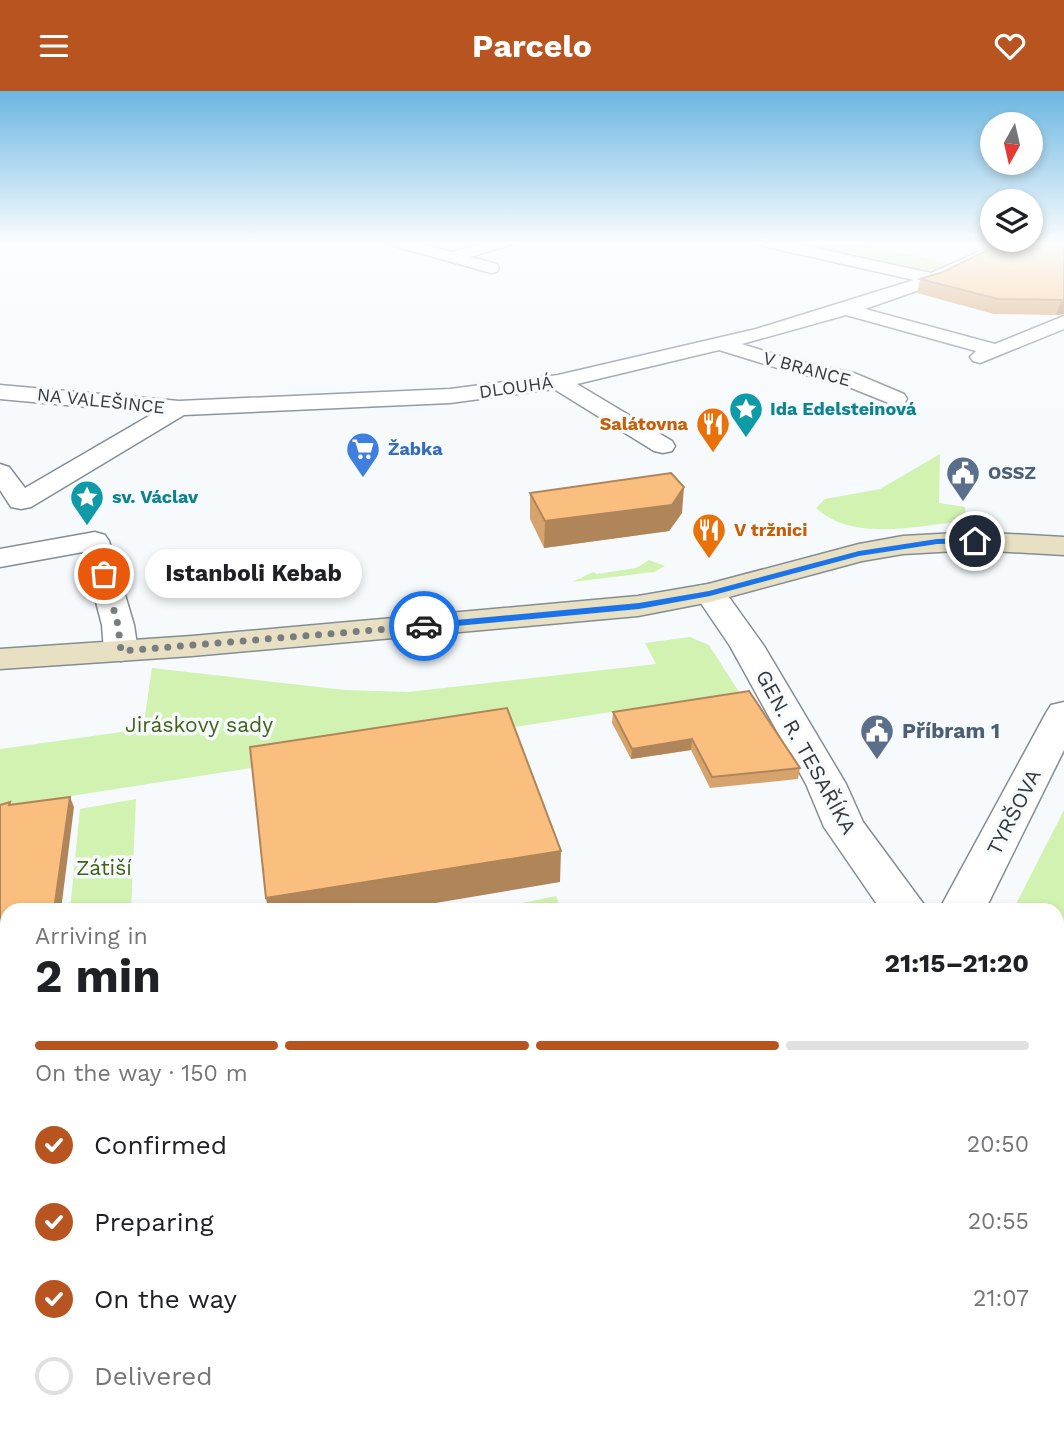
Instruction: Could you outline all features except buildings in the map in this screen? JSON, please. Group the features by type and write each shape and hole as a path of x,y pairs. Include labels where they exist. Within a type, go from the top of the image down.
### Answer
{"main road":[{"path":"0,659 639,606 710,593 859,553 904,545 975,541 1064,546"}],"street":[{"name":"DLOUHÁ","path":"22,501 178,408 450,396 558,381 718,344 862,303"},
{"path":"846,309 987,353 1064,321"},
{"name":"V BRANCE","path":"718,344 791,366 846,378 896,399"},
{"path":"558,381 663,446"},
{"name":"NA VALEŠINCE","path":"0,392 178,408"},
{"path":"0,471 22,501 22,513 0,552"},
{"path":"0,558 95,541 118,625 121,651"},
{"name":"GEN. R. TESAŘÍKA","path":"710,593 747,646 826,784 845,827 900,903"},
{"name":"TYRŠOVA","path":"968,903 1064,713"}],"green space":[{"path":"940,454 939,503 965,507 966,521 908,528 868,529 831,519 816,508 825,499 880,489"},
{"path":"649,560 665,566 654,572 572,582 593,572 597,574 636,568"},
{"name":"Jiráskovy sady","path":"690,637 709,645 739,692 0,807 0,749 143,729 152,668 345,690 408,692 656,664 645,643"},
{"name":"Zátiší","path":"136,799 131,903 71,903 80,809"},
{"path":"1064,810 1064,903 1017,903"},
{"path":"556,896 558,903 522,903"}],"way so far":[{"path":"104,574 118,625 121,651 424,626"}],"place":[{"name":"Ida Edelsteinová","path":"746,439"},
{"name":"Salátovna","path":"713,454"},
{"name":"Žabka","path":"363,479"},
{"name":"OSSZ","path":"963,503"},
{"name":"sv. Václav","path":"87,527"},
{"name":"V tržnici","path":"709,560"},
{"name":"Istanboli Kebab","path":"104,574"},
{"name":"Příbram 1","path":"877,761"}],"route":[{"path":"424,626 639,606 781,576 859,553 904,545 975,541"}]}
